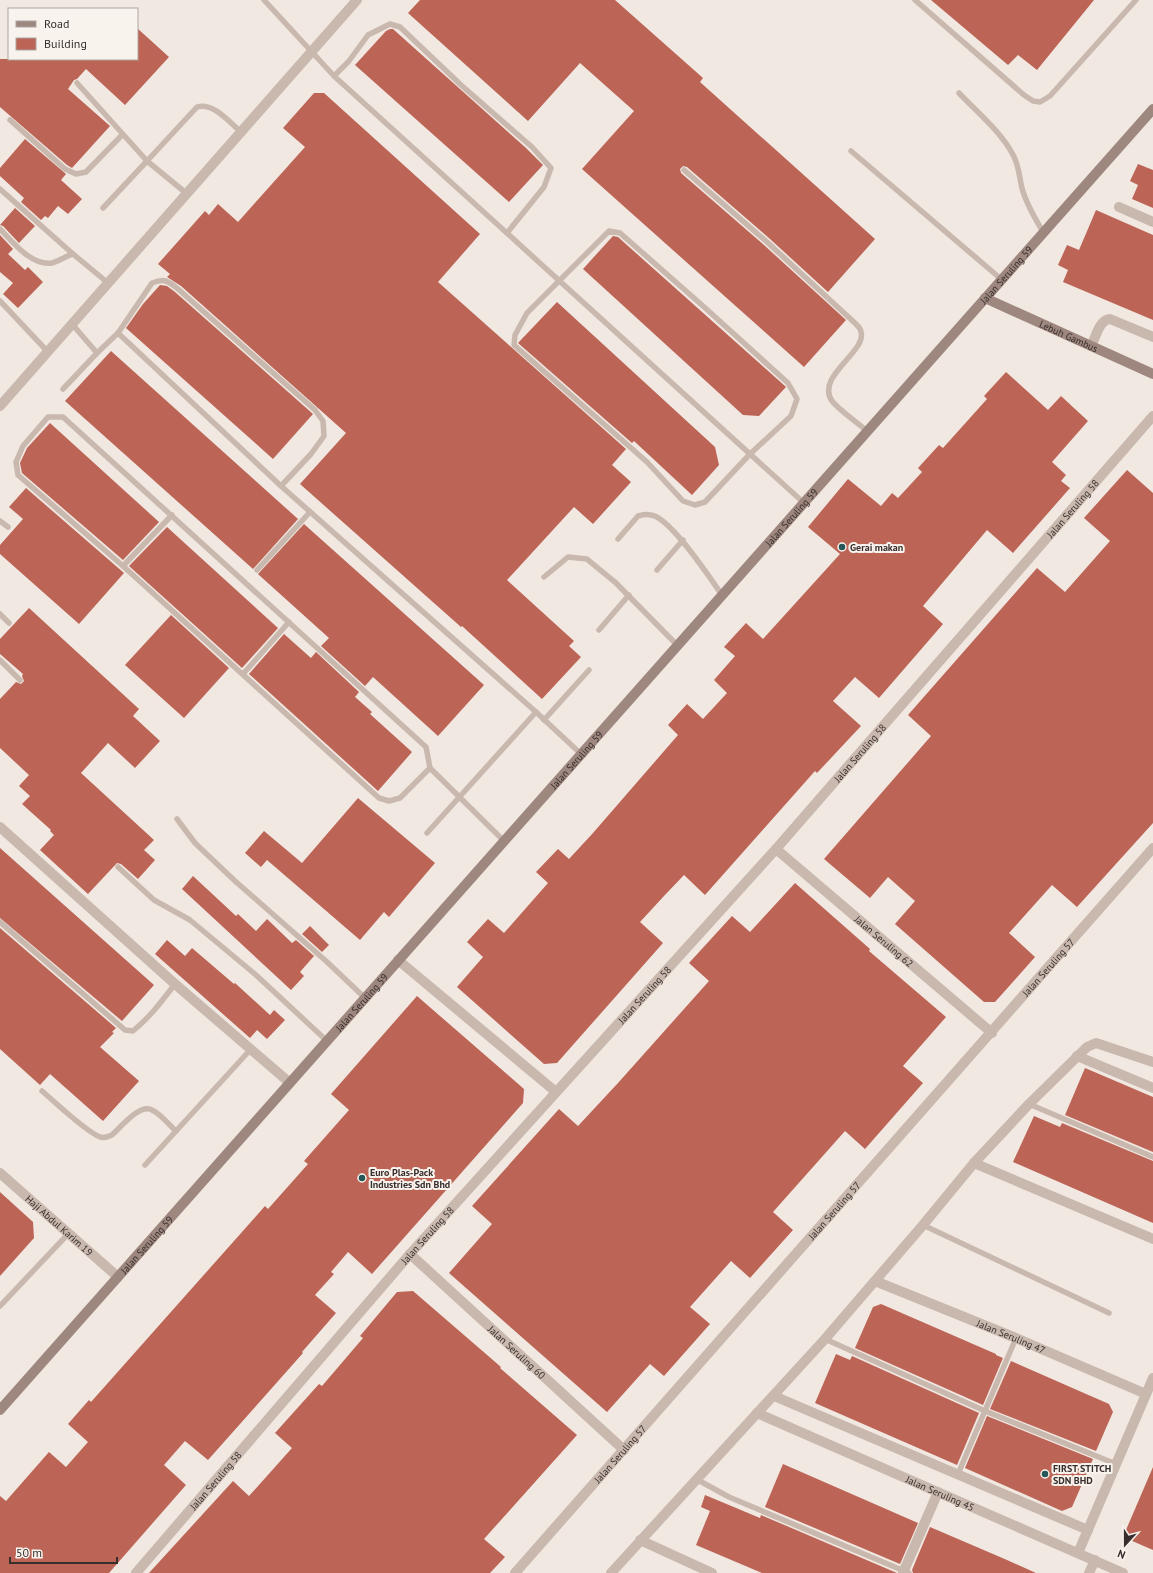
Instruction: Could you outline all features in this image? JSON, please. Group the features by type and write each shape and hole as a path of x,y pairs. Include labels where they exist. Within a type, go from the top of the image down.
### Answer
{"main road":[{"name":"Jalan Seruling 59","path":"0,1410 1153,109"},
{"name":"Lebuh Gambus","path":"985,298 1153,374"}],"street":[{"path":"0,406 240,131 357,0"},
{"path":"1119,207 1153,222"},
{"path":"1092,346 1102,324 1105,320 1110,319 1153,337"},
{"name":"Jalan Seruling 58","path":"136,1573 410,1254 776,849 1153,416"},
{"path":"0,827 175,984 290,1083"},
{"name":"Jalan Seruling 57","path":"515,1573 992,1033 1153,848"},
{"name":"Jalan Seruling 62","path":"776,849 992,1033"},
{"path":"398,960 556,1092"},
{"path":"611,1573 825,1339 974,1163 1029,1104 1086,1047 1096,1044 1153,1062"},
{"path":"1077,1056 1153,1088"},
{"path":"974,1163 1153,1239"},
{"name":"Haji Abdul Karim 19","path":"0,1173 118,1277"},
{"name":"Jalan Seruling 60","path":"410,1254 624,1450"},
{"name":"Jalan Seruling 47","path":"875,1280 1016,1338 1146,1394"},
{"path":"1078,1553 1153,1378"},
{"path":"774,1396 1088,1530"},
{"name":"Jalan Seruling 45","path":"757,1413 1123,1573"},
{"path":"905,1572 938,1492"},
{"path":"640,1540 712,1573"},
{"path":"1089,1573 1095,1560"}],"lane":[{"path":"265,0 334,76 804,503"},
{"path":"915,0 1024,95 1033,101 1040,102 1050,96 1136,0"},
{"path":"334,76 349,61 368,35 390,24 400,26 461,85 532,148 551,168 544,187 507,233"},
{"path":"77,83 147,161 186,193"},
{"path":"959,93 1003,139 1013,153 1019,169 1022,188 1031,212 1043,232"},
{"path":"103,208 197,107 203,105 211,107 240,131"},
{"path":"10,120 65,169 76,174 86,172 122,134"},
{"path":"851,151 1001,279"},
{"path":"684,170 767,242 856,324 862,332 860,342 829,382 832,400 867,431"},
{"path":"0,189 108,283"},
{"path":"0,229 28,255 40,262 52,263 73,254"},
{"path":"609,231 620,233 788,383 797,399 791,416 750,454 705,502 695,505 683,501 647,462 514,345 515,334 527,313 609,231"},
{"path":"63,389 118,333 152,283 159,280 166,280 184,294 314,410 322,421 324,436 311,454 281,486"},
{"path":"0,301 48,352"},
{"path":"72,324 97,353"},
{"path":"118,333 281,486 536,712 581,754"},
{"path":"430,768 400,798 389,801 378,798 123,566 18,475 16,462 23,446 48,417 63,417 426,747 430,768 504,841"},
{"path":"257,570 310,512"},
{"path":"618,539 638,516 652,514 667,524 683,540 722,594"},
{"path":"123,566 172,515"},
{"path":"0,521 8,527"},
{"path":"657,570 683,540"},
{"path":"544,577 568,557 587,559 629,595 678,645"},
{"path":"599,630 629,595"},
{"path":"0,614 9,623"},
{"path":"243,674 289,622"},
{"path":"0,660 20,680"},
{"path":"544,720 589,670"},
{"path":"427,833 536,712"},
{"path":"177,819 194,843 235,882 326,961 365,998"},
{"path":"118,867 154,900 190,920 250,970 327,1041"},
{"path":"0,922 125,1030 133,1031 143,1023 153,1013 175,984"},
{"path":"145,1165 251,1049"},
{"path":"42,1090 91,1132 100,1137 107,1138 112,1136 139,1110 147,1108 154,1110 176,1131"},
{"path":"1029,1104 1153,1157"},
{"path":"923,1225 1109,1313"},
{"path":"0,1306 68,1234"},
{"path":"958,1474 1016,1338"},
{"path":"825,1339 985,1411 1116,1464"},
{"path":"696,1479 729,1497 905,1572"}],"building":[{"path":"420,0 615,0 703,78 700,82 875,239 828,292 687,167 683,166 680,169 681,173 764,245 846,320 804,367 582,169 634,111 580,63 528,121 408,13"},
{"path":"931,0 1094,0 1037,70 1018,55 1008,65"},
{"path":"138,29 169,57 125,105 86,69 77,79 74,80 68,89 110,126 72,168 0,107 0,59 138,60"},
{"path":"393,29 543,165 509,202 355,65 386,31"},
{"path":"314,93 324,93 480,234 438,282 626,449 612,465 631,482 593,524 574,507 507,580 574,641 569,646 581,657 542,699 462,626 461,627 300,484 346,433 181,286 167,277 170,274 158,264 205,211 209,215 218,204 238,222 305,147 283,128"},
{"path":"25,139 66,174 61,180 82,199 68,214 58,206 48,218 45,216 41,220 21,202 24,198 0,176 0,168"},
{"path":"1138,164 1153,170 1153,208 1132,199 1138,185 1130,181"},
{"path":"15,208 35,226 19,243 3,226 0,225"},
{"path":"1096,210 1153,235 1153,320 1063,282 1068,270 1058,265 1067,245 1079,250"},
{"path":"0,235 13,249 8,254 25,270 28,267 43,282 18,308 3,294 13,283 0,272"},
{"path":"613,236 618,237 786,387 759,416 743,415 583,269"},
{"path":"160,285 167,286 175,292 313,414 273,459 126,328 143,304"},
{"path":"557,302 715,447 719,465 692,495 634,441 632,443 518,343"},
{"path":"111,351 298,519 253,569 65,401"},
{"path":"1006,372 1048,410 1061,396 1088,421 1052,462 1066,475 1061,481 1070,488 1013,553 987,530 923,606 943,624 879,698 855,677 833,701 861,726 817,773 815,771 705,895 684,875 664,896 640,922 663,943 557,1063 544,1064 457,987 483,957 467,942 488,919 504,933 548,883 536,872 558,849 569,859 593,833 678,735 668,725 687,704 703,719 727,693 714,680 735,656 724,647 746,623 763,639 840,554 808,527 848,479 881,506 892,493 898,498 922,472 918,468 939,445 943,448 987,399 984,396"},
{"path":"50,423 159,522 123,560 22,473 20,463 27,448"},
{"path":"1127,470 1153,493 1153,823 1077,907 1052,885 1009,933 1035,957 995,1002 984,1002 895,924 915,901 888,877 870,898 824,859 931,736 908,715 1037,568 1065,592 1110,541 1084,518"},
{"path":"26,488 124,573 79,624 0,554 0,545 23,519 9,507"},
{"path":"304,524 484,685 438,736 373,677 365,686 321,646 329,638 258,574"},
{"path":"167,527 278,628 242,668 129,566"},
{"path":"29,608 139,709 133,716 160,741 135,768 108,743 81,773 154,840 144,850 155,860 138,879 121,864 117,863 88,894 40,850 54,835 50,831 51,830 22,804 30,796 19,786 29,775 0,748 0,699 16,682 21,684 24,681 22,676 23,674 0,654 0,639"},
{"path":"171,615 229,668 184,718 125,665"},
{"path":"284,634 311,658 316,652 359,692 355,697 372,712 370,714 412,752 378,791 249,674"},
{"path":"358,798 435,863 389,917 384,912 360,940 267,860 261,867 245,853 264,831 302,863"},
{"path":"0,848 154,985 122,1021 0,918"},
{"path":"193,876 236,916 238,914 256,931 267,919 292,943 296,940 314,956 300,972 304,976 291,990 182,889"},
{"path":"795,883 870,949 869,951 946,1017 903,1066 923,1083 865,1149 845,1131 773,1212 793,1230 750,1278 731,1261 690,1307 710,1324 664,1376 650,1364 607,1412 449,1273 492,1224 472,1206 559,1109 578,1126 618,1083 709,981 689,963 732,916 750,932"},
{"path":"310,926 329,945 322,952 302,934"},
{"path":"0,928 116,1028 112,1032 114,1033 100,1047 139,1081 103,1121 50,1074 40,1085 0,1049"},
{"path":"167,940 185,956 192,948 234,984 235,983 270,1015 274,1010 285,1020 267,1039 257,1030 250,1038 155,954"},
{"path":"417,996 524,1089 523,1103 372,1274 348,1252 331,1272 334,1274 315,1295 336,1313 302,1352 303,1353 208,1460 185,1441 164,1465 186,1485 109,1573 0,1573 0,1496 6,1501 49,1452 66,1467 88,1442 68,1424 89,1400 91,1402 265,1206 268,1209 308,1164 304,1161 349,1110 331,1094"},
{"path":"1085,1068 1153,1097 1153,1152 1065,1115"},
{"path":"1034,1116 1060,1127 1062,1123 1153,1161 1153,1223 1013,1162"},
{"path":"0,1192 33,1222 34,1238 0,1276"},
{"path":"413,1291 577,1435 484,1539 505,1557 490,1573 149,1573 233,1481 249,1496 292,1448 275,1433 319,1384 322,1386 363,1338 360,1336 397,1292"},
{"path":"881,1304 1003,1358 983,1405 855,1348 873,1307"},
{"path":"836,1354 850,1360 852,1356 979,1413 957,1465 815,1403"},
{"path":"1011,1361 1109,1404 1113,1412 1096,1451 990,1409"},
{"path":"987,1416 1093,1459 1072,1507 1062,1511 965,1468"},
{"path":"783,1464 918,1523 900,1564 765,1507"},
{"path":"1153,1467 1153,1550 1123,1537"},
{"path":"705,1495 760,1518 761,1515 897,1573 762,1573 696,1545 710,1511 701,1507"},
{"path":"930,1527 1036,1573 913,1573 912,1570"}],"place":[{"name":"Gerai makan","path":"842,547"},
{"name":"Euro Plas-Pack Industries Sdn Bhd","path":"362,1178"},
{"name":"FIRST STITCH SDN BHD","path":"1045,1474"}]}
